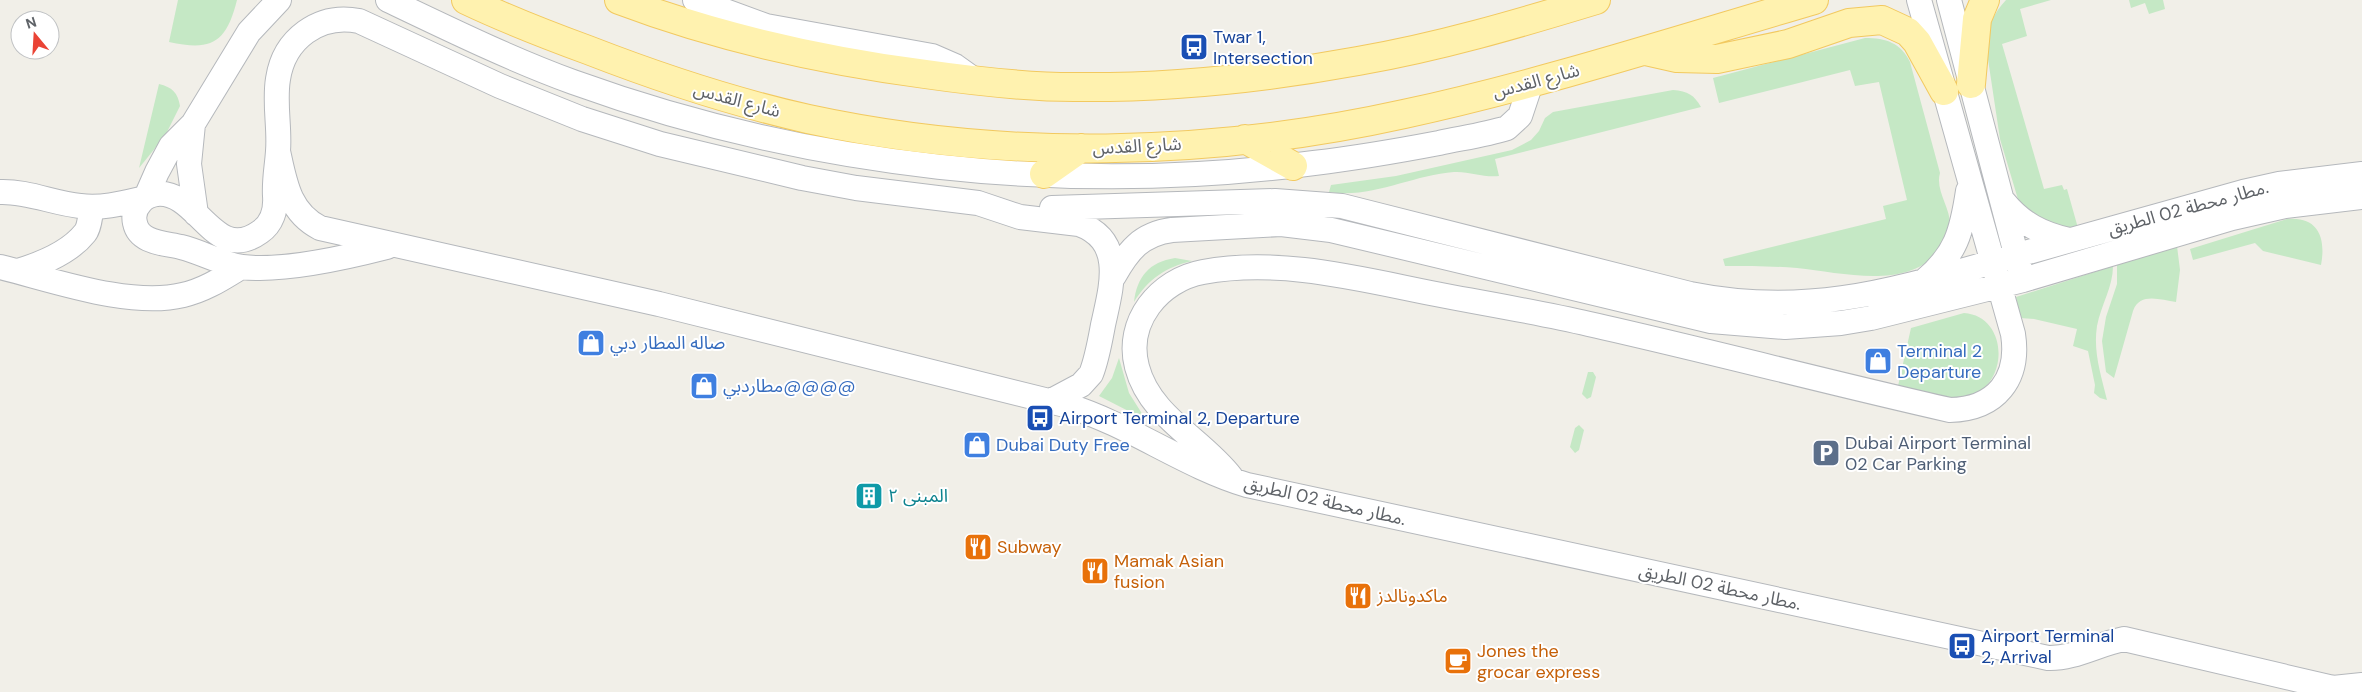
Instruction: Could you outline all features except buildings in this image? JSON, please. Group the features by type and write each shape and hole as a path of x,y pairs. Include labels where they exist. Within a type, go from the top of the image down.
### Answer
{"main road":[{"name":"شارع القدس","path":"466,0 537,31 677,84 771,110 876,132 944,141 1012,146 1081,148 1160,146 1245,140 1322,130 1402,115 1531,83 1814,0"},
{"path":"619,0 716,32 803,54 888,69 976,81 1084,87 1206,82 1286,73 1358,61 1430,46 1501,28 1596,0"},
{"path":"1971,84 1977,19 1985,0"},
{"path":"1642,50 1677,58 1717,59 1788,44 1849,23 1882,20 1896,24 1908,32 1917,42 1944,91"},
{"path":"1245,140 1293,166"},
{"path":"1044,174 1081,148"}],"street":[{"path":"249,32 252,0"},
{"path":"279,0 249,32 193,124 171,146 146,198 137,207 134,219 141,235 154,241 185,248 241,267 258,268 348,256 394,246"},
{"path":"388,0 484,45 564,78 618,97 711,125 805,146 891,160 948,167 1044,174 1169,176 1293,166 1396,151 1507,128 1520,116 1531,83"},
{"path":"696,0 766,26 932,56 956,66 976,81"},
{"name":"مطار محطة 02 الطريق.","path":"1920,0 2015,348 2014,363 2010,376 2002,389 1991,399 1979,406 1965,410 1950,410 1588,324 1350,278 1290,269 1262,268 1201,272 1182,278 1162,288 1148,305 1139,325 1135,345 1137,366 1144,386 1156,404 1182,430 1219,462 1233,481 2048,658 2068,657 2101,644 2124,639 2333,688 2362,685"},
{"path":"1949,0 2004,202 2023,280"},
{"path":"0,192 15,192 68,204 92,206 112,205 163,193 172,195 212,229 229,240 237,242 261,232 270,222 275,210 274,182 278,151 278,81 284,59 298,38 308,29 329,21 350,19 368,24 509,90 582,119 660,144 802,178 873,191 978,203 1020,217 1079,224 1088,227 1095,231 1106,244 1114,276 1091,374 1081,385 1051,401"},
{"path":"193,124 189,164 196,214"},
{"path":"278,151 288,195 299,213 308,222 320,228 659,304 1051,401 1105,418 1192,464 1233,481"},
{"name":"مطار محطة 02 الطريق.","path":"978,203 1083,208 1276,201 1342,206 1690,294 1737,302 1777,304 1858,297 1922,283 2070,240 2279,184 2362,174"},
{"path":"1922,283 1940,266 1955,246 1962,229 1970,182"},
{"name":"مطار محطة 02 الطريق.","path":"1114,276 1132,247 1155,233 1172,230 1281,224 1331,230 1711,321 1749,326 1785,327 1841,323 2023,280 2232,218 2285,206 2362,197"},
{"path":"2004,202 2023,222 2035,229 2070,240"},
{"path":"9,269 45,261 60,253 86,232 92,206"},
{"path":"9,269 97,290 141,298 167,298 197,291 241,267"}],"green space":[{"path":"178,0 237,0 228,26 215,41 206,44 184,45 169,42"},
{"path":"2006,0 2051,0 2020,9 2027,36 2002,44 2044,189 2062,185 2064,190 2067,189 2078,228 2061,230 2020,206 2000,139 1986,46 1991,21"},
{"path":"2129,0 2163,0 2165,9 2149,14 2145,3 2131,8"},
{"path":"1865,38 1880,39 1892,43 1902,50 1910,62 1940,173 1940,188 1950,219 1948,235 1936,254 1920,266 1902,273 1881,276 1860,276 1788,267 1725,266 1723,259 1886,219 1883,206 1907,200 1879,82 1855,86 1850,70 1719,103 1713,78"},
{"path":"159,84 174,91 180,106 165,136 139,168"},
{"path":"1673,90 1690,94 1701,107 1495,159 1499,176 1454,172 1423,177 1376,190 1345,193 1329,192 1331,185 1396,176 1512,150 1531,140 1539,131 1545,118 1553,112"},
{"path":"2287,219 2307,221 2318,231 2322,246 2321,265 2263,251 2255,243 2193,260 2190,249"},
{"path":"2177,246 2180,270 2176,302 2145,299 2136,305 2114,378 2106,372 2102,341 2106,317 2117,284 2117,264"},
{"path":"1175,258 1192,261 1158,275 1145,287 1134,302 1138,285 1146,272 1158,263"},
{"path":"2113,266 2111,281 2099,318 2096,336 2098,363 2107,400 2100,398 2094,393 2095,385 2088,351 2073,346 2077,329 2034,319 2020,318 2016,297"},
{"path":"1964,313 1979,317 1989,325 1996,337 1999,351 1997,365 1992,378 1983,389 1970,396 1952,398 1934,396 1898,386 1911,328"},
{"path":"1119,358 1129,393 1146,420 1099,396 1112,378"},
{"path":"1588,372 1593,372 1596,377 1591,397 1587,399 1582,394"},
{"path":"1579,425 1584,430 1579,450 1575,453 1570,447 1575,428"}],"place":[{"name":"Twar 1, Intersection","path":"1194,47"},
{"name":"صاله المطار دبي","path":"591,343"},
{"name":"Terminal 2 Departure","path":"1878,361"},
{"name":"مطاردبي@@@@","path":"704,386"},
{"name":"Airport Terminal 2, Departure","path":"1040,418"},
{"name":"Dubai Duty Free","path":"977,445"},
{"name":"Dubai Airport Terminal 02 Car Parking","path":"1826,453"},
{"name":"المبنى ٢","path":"869,496"},
{"name":"Subway","path":"978,547"},
{"name":"Mamak Asian fusion","path":"1095,571"},
{"name":"ماكدونالدز","path":"1358,596"},
{"name":"Airport Terminal 2, Arrival","path":"1962,646"},
{"name":"Jones the grocar express","path":"1458,661"}]}
